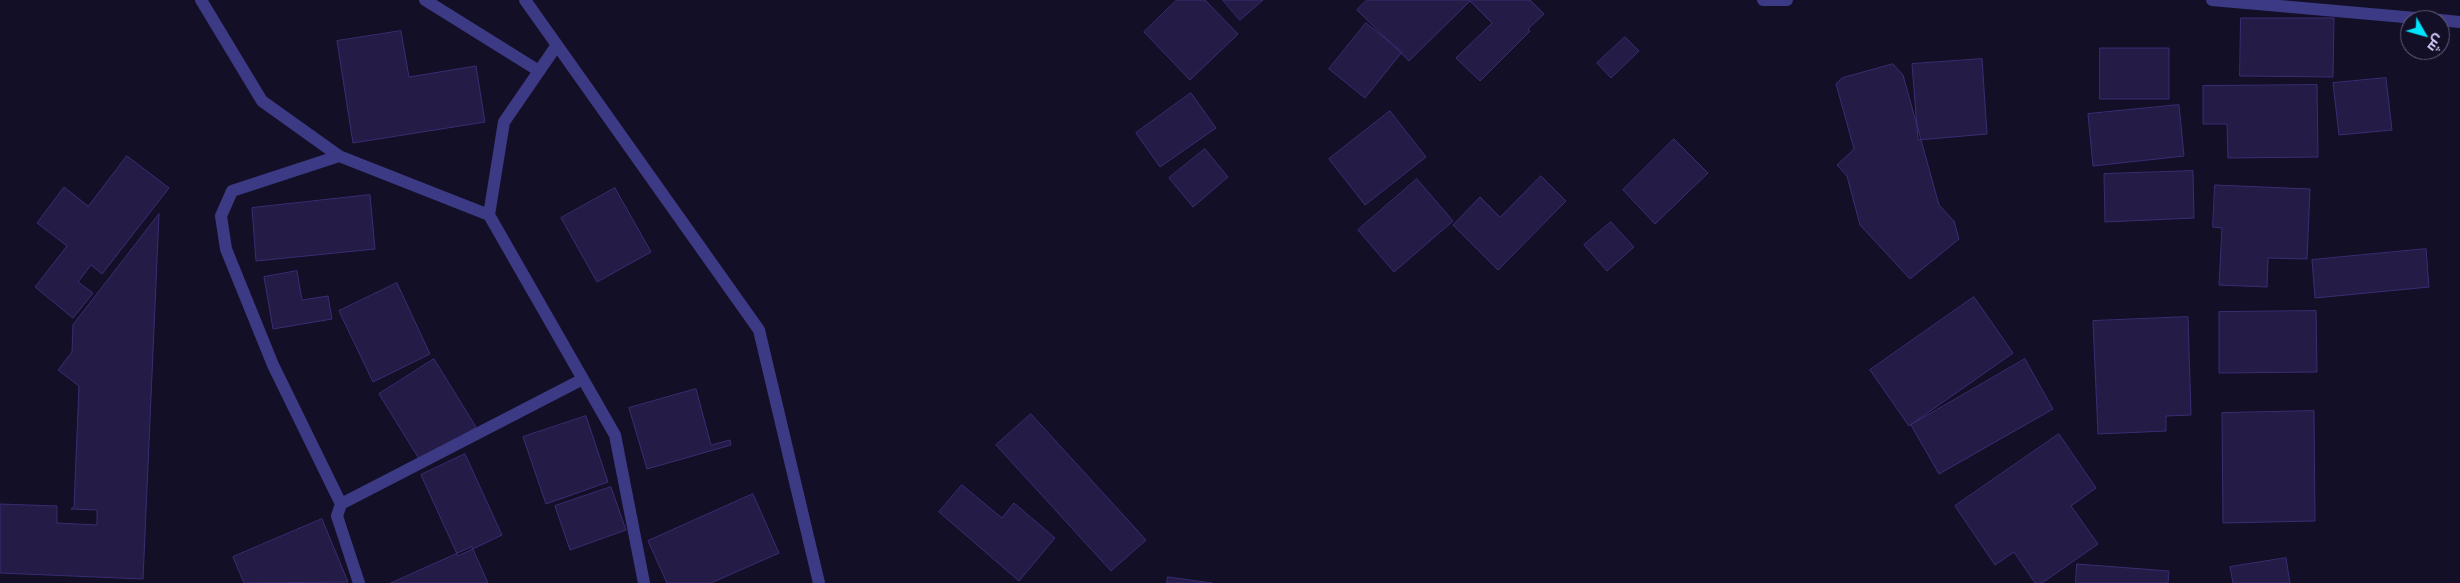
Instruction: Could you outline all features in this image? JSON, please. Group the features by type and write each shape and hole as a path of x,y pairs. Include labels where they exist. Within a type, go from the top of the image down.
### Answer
{"street":[{"path":"201,0 262,101 339,156 489,215 615,435 644,583"},
{"path":"425,0 539,71"},
{"path":"525,0 759,330 818,583"},
{"path":"1763,0 1787,0"},
{"path":"2212,0 2400,17"},
{"path":"489,215 504,122 557,44"},
{"path":"339,156 232,191 221,216 226,248 272,365 341,504"},
{"path":"359,583 336,516 341,504 583,379"}],"building":[{"path":"1177,0 1205,0 1238,34 1190,80 1144,32"},
{"path":"1223,0 1263,0 1240,20"},
{"path":"1367,0 1530,0 1544,14 1528,29 1530,31 1480,81 1456,58 1492,23 1470,1 1409,61 1357,10"},
{"path":"2241,18 2334,18 2333,77 2240,76"},
{"path":"1366,23 1402,52 1365,98 1329,69"},
{"path":"401,31 409,77 476,66 485,122 353,143 337,41"},
{"path":"1625,37 1639,51 1611,78 1597,63"},
{"path":"2100,48 2169,48 2169,99 2100,99"},
{"path":"1982,59 1987,134 1918,140 1912,64"},
{"path":"1893,64 1903,75 1939,205 1954,221 1959,239 1910,279 1860,225 1847,176 1837,165 1854,149 1836,84 1842,78"},
{"path":"2386,78 2392,130 2339,135 2333,83"},
{"path":"2317,85 2318,157 2228,158 2227,124 2203,124 2203,86"},
{"path":"1191,93 1216,128 1160,167 1136,133"},
{"path":"2179,105 2184,156 2093,166 2088,114"},
{"path":"1390,111 1426,157 1365,205 1329,159"},
{"path":"1674,139 1708,173 1655,224 1623,190"},
{"path":"1205,149 1228,177 1193,207 1169,178"},
{"path":"127,156 169,188 102,274 91,265 78,282 93,293 73,318 35,287 67,246 37,223 64,187 88,206"},
{"path":"2193,171 2194,218 2105,222 2104,174"},
{"path":"1541,176 1566,201 1498,270 1453,225 1480,197 1500,217"},
{"path":"1417,179 1453,221 1394,272 1358,230"},
{"path":"2215,185 2310,189 2307,259 2268,258 2267,287 2219,285 2222,228 2213,227"},
{"path":"615,188 651,252 597,282 561,218"},
{"path":"370,195 375,249 256,261 252,208"},
{"path":"159,214 143,579 0,573 0,504 57,506 57,523 97,525 97,510 71,509 74,507 79,386 58,370 72,352 73,325"},
{"path":"1611,222 1634,247 1607,271 1584,245"},
{"path":"2426,249 2429,287 2315,298 2312,260"},
{"path":"297,271 302,300 328,296 332,319 273,329 264,277"},
{"path":"397,283 430,354 373,382 339,311"},
{"path":"1974,297 2013,353 1909,426 1870,370"},
{"path":"2316,311 2317,372 2219,373 2219,312"},
{"path":"2188,317 2191,415 2166,416 2166,431 2098,434 2093,321"},
{"path":"434,359 476,427 421,462 379,394"},
{"path":"2025,359 2053,409 1939,474 1911,425"},
{"path":"696,389 711,445 730,440 731,445 647,469 629,408"},
{"path":"2314,411 2315,521 2223,523 2222,413"},
{"path":"1031,414 1146,540 1111,571 996,445"},
{"path":"586,416 608,482 546,504 523,437"},
{"path":"2059,434 2096,488 2071,506 2098,544 2042,583 2035,583 2014,552 1995,565 1955,506"},
{"path":"465,454 502,535 458,556 421,475"},
{"path":"962,485 1002,518 1014,503 1055,538 1019,581 939,512"},
{"path":"611,487 626,530 570,550 555,506"},
{"path":"753,494 779,553 711,583 667,583 648,541"},
{"path":"322,519 348,582 244,583 233,557"},
{"path":"472,547 488,583 391,583"},
{"path":"2286,558 2290,583 2233,583 2230,567"},
{"path":"2077,564 2169,571 2168,583 2076,583"},
{"path":"1168,577 1212,583 1167,583"}]}
